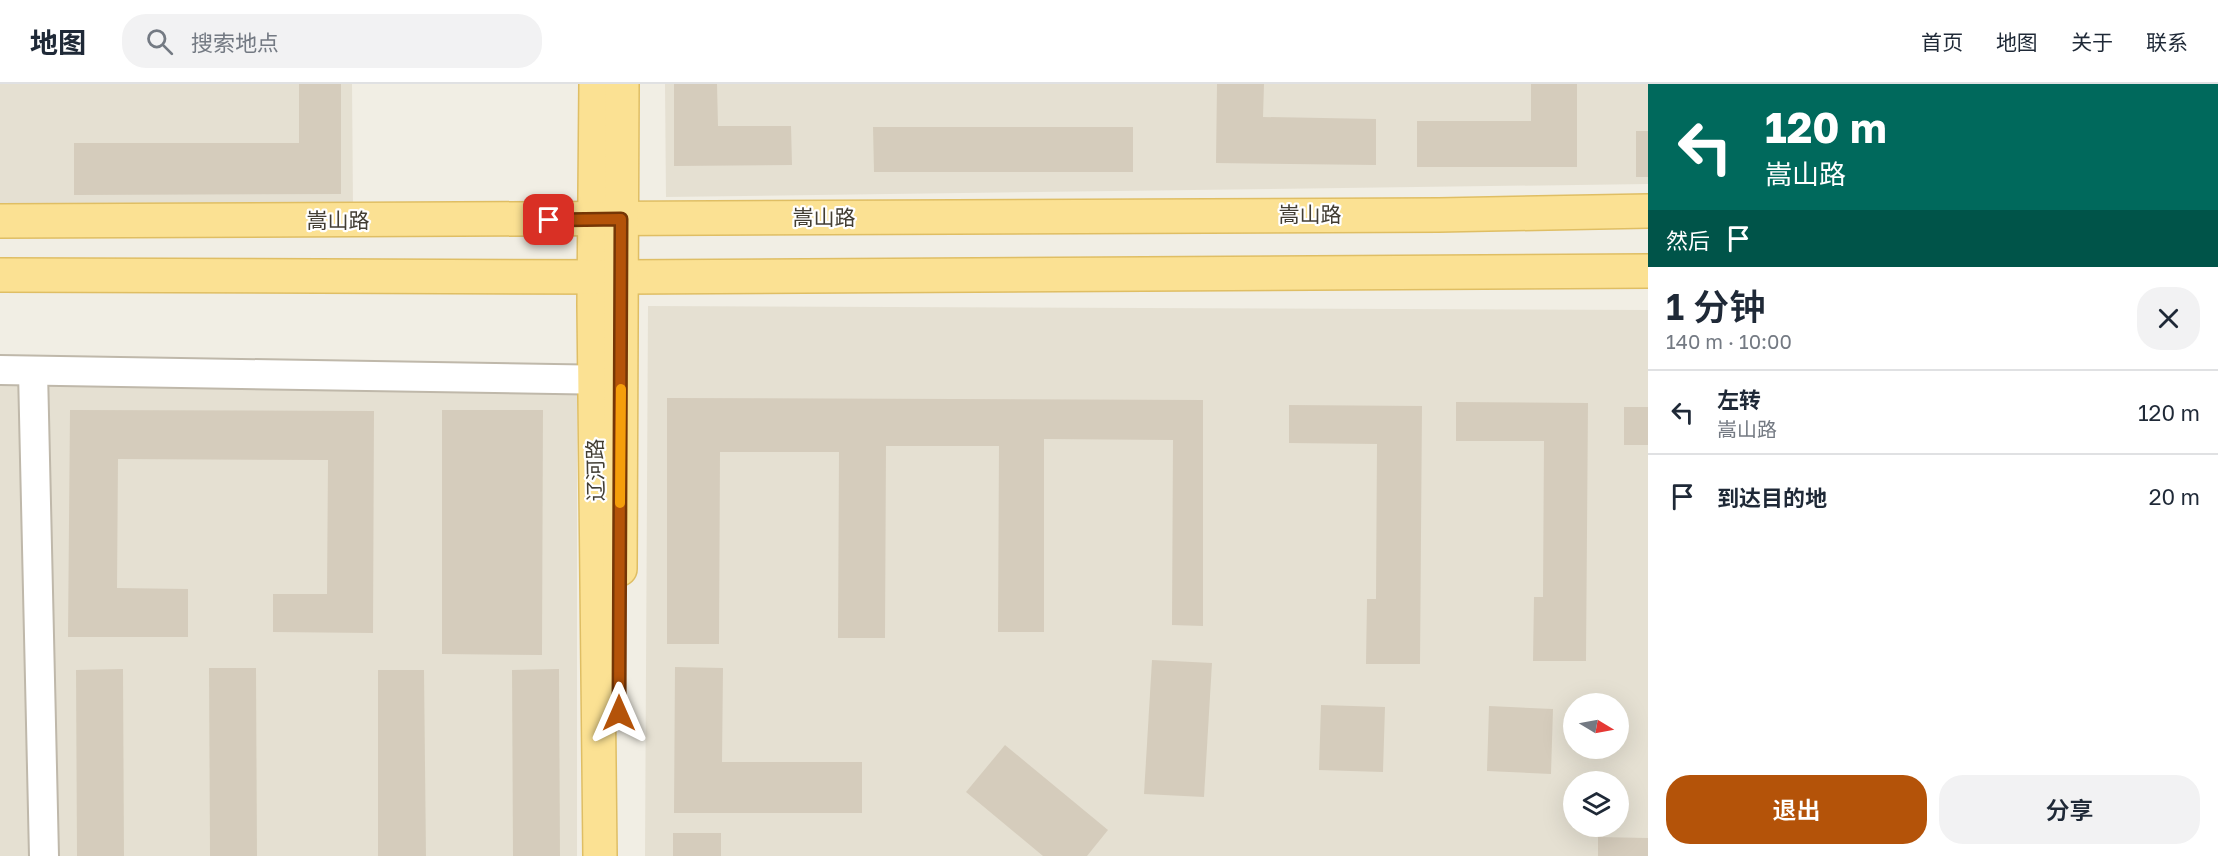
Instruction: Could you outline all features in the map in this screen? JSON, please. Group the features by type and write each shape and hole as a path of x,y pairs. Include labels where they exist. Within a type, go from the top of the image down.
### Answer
{"main road":[{"name":"辽河路","path":"596,84 608,219 608,380 600,856"},
{"name":"辽河路","path":"608,219 622,84"},
{"name":"嵩山路","path":"0,221 1439,215 1648,211"},
{"path":"0,275 608,277 1648,271"},
{"name":"辽河路","path":"608,380 621,856"}],"street":[{"path":"0,370 608,380"},
{"path":"33,371 44,856"}],"shaded area":[{"path":"0,84 352,84 353,210 0,206"},
{"path":"665,84 1648,84 1648,184 666,197"},
{"path":"648,306 1648,310 1648,856 645,856"},
{"path":"0,385 577,394 577,856 0,856"}],"building":[{"path":"299,84 341,84 341,194 74,195 74,143 299,143"},
{"path":"674,84 717,84 718,126 791,126 792,165 674,166"},
{"path":"1217,84 1264,84 1263,117 1376,119 1376,165 1216,163"},
{"path":"1531,84 1577,84 1577,167 1417,167 1417,121 1531,121"},
{"path":"873,127 1133,127 1133,172 874,172"},
{"path":"1636,131 1648,131 1648,177 1636,177"},
{"path":"667,398 1203,400 1203,626 1172,625 1173,440 1044,439 1044,632 998,632 999,446 886,446 885,638 838,638 839,452 720,452 719,644 667,644"},
{"path":"1456,402 1588,403 1586,661 1533,661 1534,597 1543,597 1544,441 1456,441"},
{"path":"1289,405 1422,406 1420,664 1366,664 1367,599 1376,599 1377,444 1289,443"},
{"path":"1624,407 1648,407 1648,445 1624,445"},
{"path":"70,410 374,411 373,633 273,632 273,594 327,594 328,460 118,459 117,588 188,589 188,637 68,637"},
{"path":"442,410 543,410 542,655 442,654"},
{"path":"1152,660 1212,663 1204,797 1144,794"},
{"path":"675,667 723,668 722,762 862,762 862,813 674,813"},
{"path":"209,668 256,668 257,856 210,856"},
{"path":"123,669 124,856 77,856 76,670"},
{"path":"559,669 560,856 513,856 512,670"},
{"path":"378,670 424,670 426,856 378,856"},
{"path":"1321,705 1385,707 1383,772 1319,770"},
{"path":"1489,706 1553,709 1551,774 1487,771"},
{"path":"1005,745 1108,830 1087,856 1043,856 966,792"},
{"path":"673,833 721,833 721,856 673,856"},
{"path":"1598,837 1648,838 1648,856 1598,856"}],"slow traffic":[{"path":"620,503 621,389"}],"route":[{"path":"549,220 621,219 619,713"}]}
